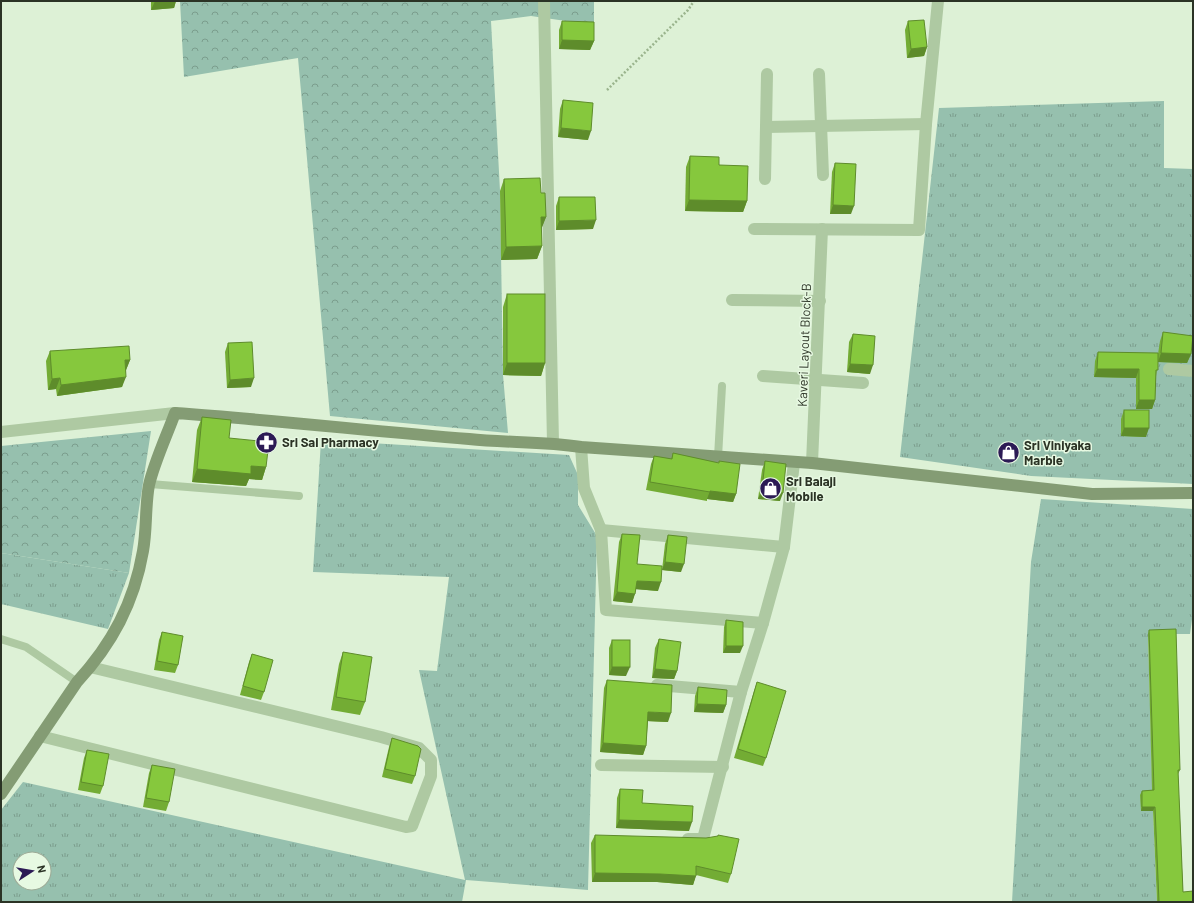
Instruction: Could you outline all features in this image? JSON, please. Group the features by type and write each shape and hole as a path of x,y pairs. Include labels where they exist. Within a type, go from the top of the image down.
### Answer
{"street":[{"path":"544,1 553,443"},
{"path":"754,229 918,230 926,124 938,1"},
{"path":"765,179 767,74"},
{"path":"819,74 823,175"},
{"path":"766,127 926,124"},
{"name":"Kaveri Layout Block-B","path":"812,463 822,229"},
{"path":"732,300 820,301"},
{"path":"1169,369 1193,372"},
{"path":"763,376 863,383"},
{"path":"1,794 77,682 113,636 134,587 143,551 150,484 175,413"},
{"path":"1,432 175,413 289,421 471,440 553,443 580,447 794,463 812,463 1092,494 1193,493"},
{"path":"580,447 584,488 601,530 606,610 764,623"},
{"path":"673,838 703,839 723,767 741,692 764,623 784,547 794,463"},
{"path":"601,530 784,547"},
{"path":"40,736 406,827 412,826 431,776 431,760 419,748 381,737 90,667"},
{"path":"642,684 741,692"},
{"path":"601,765 723,767"}],"lane":[{"path":"718,457 722,386"},
{"path":"150,484 299,496"},
{"path":"1,639 26,647 77,682"}],"path":[{"path":"607,90 688,10 694,1"}],"green space":[{"path":"180,1 594,1 594,25 531,16 491,21 500,191 503,375 508,433 330,416 298,58 184,77"},
{"path":"1164,101 1164,168 1193,169 1193,484 1031,476 900,457 939,108"},
{"path":"151,431 129,573 1,553 1,446"},
{"path":"321,440 569,455 578,475 578,505 597,536 588,890 466,880 462,902 1,902 1,810 23,782 465,880 419,670 437,671 449,577 313,572"},
{"path":"1041,499 1193,509 1193,612 1190,634 1148,634 1152,775 1172,774 1141,811 1153,811 1157,902 1012,902 1031,562"},
{"path":"1,553 129,573 108,629 1,604"}],"building":[{"path":"924,20 927,47 911,49 908,21"},
{"path":"562,21 594,22 594,41 562,40"},
{"path":"563,100 593,103 591,131 561,128"},
{"path":"690,156 719,157 719,165 748,166 747,201 689,200"},
{"path":"835,163 856,164 854,206 833,205"},
{"path":"540,178 541,193 545,193 546,217 541,217 542,246 506,247 504,179"},
{"path":"559,197 595,197 596,220 559,221"},
{"path":"507,294 545,294 545,363 507,363"},
{"path":"1163,332 1193,336 1191,354 1161,353"},
{"path":"853,334 875,336 873,365 850,364"},
{"path":"252,342 254,378 230,380 228,343"},
{"path":"129,346 130,360 125,360 126,377 61,385 60,378 52,379 50,351"},
{"path":"1098,352 1158,353 1155,400 1139,400 1139,369 1097,369"},
{"path":"1124,410 1149,410 1149,428 1124,428"},
{"path":"202,417 231,420 229,438 269,442 266,467 251,466 251,474 197,469"},
{"path":"673,453 719,463 719,461 740,464 736,494 710,492 650,482 654,456 672,459"},
{"path":"765,461 786,464 783,493 762,490"},
{"path":"622,534 640,535 637,564 662,566 661,582 637,581 635,594 617,592"},
{"path":"668,535 687,537 684,564 665,562"},
{"path":"726,620 743,622 743,646 726,646"},
{"path":"1176,629 1180,770 1178,770 1183,892 1193,891 1193,902 1159,902 1155,807 1142,807 1142,791 1154,790 1149,630"},
{"path":"162,632 183,636 178,665 157,661"},
{"path":"659,639 681,642 677,671 655,669"},
{"path":"612,640 630,640 630,667 612,667"},
{"path":"343,652 372,657 365,702 336,697"},
{"path":"252,654 273,660 264,692 243,686"},
{"path":"607,680 672,685 671,713 648,712 646,746 603,743"},
{"path":"757,682 786,691 766,758 738,749"},
{"path":"698,687 727,690 726,705 697,704"},
{"path":"392,738 418,746 421,749 415,776 385,769"},
{"path":"87,750 109,754 103,786 81,782"},
{"path":"152,765 175,769 169,802 146,798"},
{"path":"620,789 643,790 642,803 693,806 692,822 619,820"},
{"path":"595,835 706,838 718,835 739,839 731,874 696,866 696,876 595,873"}],"place":[{"name":"Sri Sai Pharmacy","path":"267,442"},
{"name":"Sri Viniyaka Marble","path":"1009,452"},
{"name":"Sri Balaji Mobile","path":"771,488"}]}
